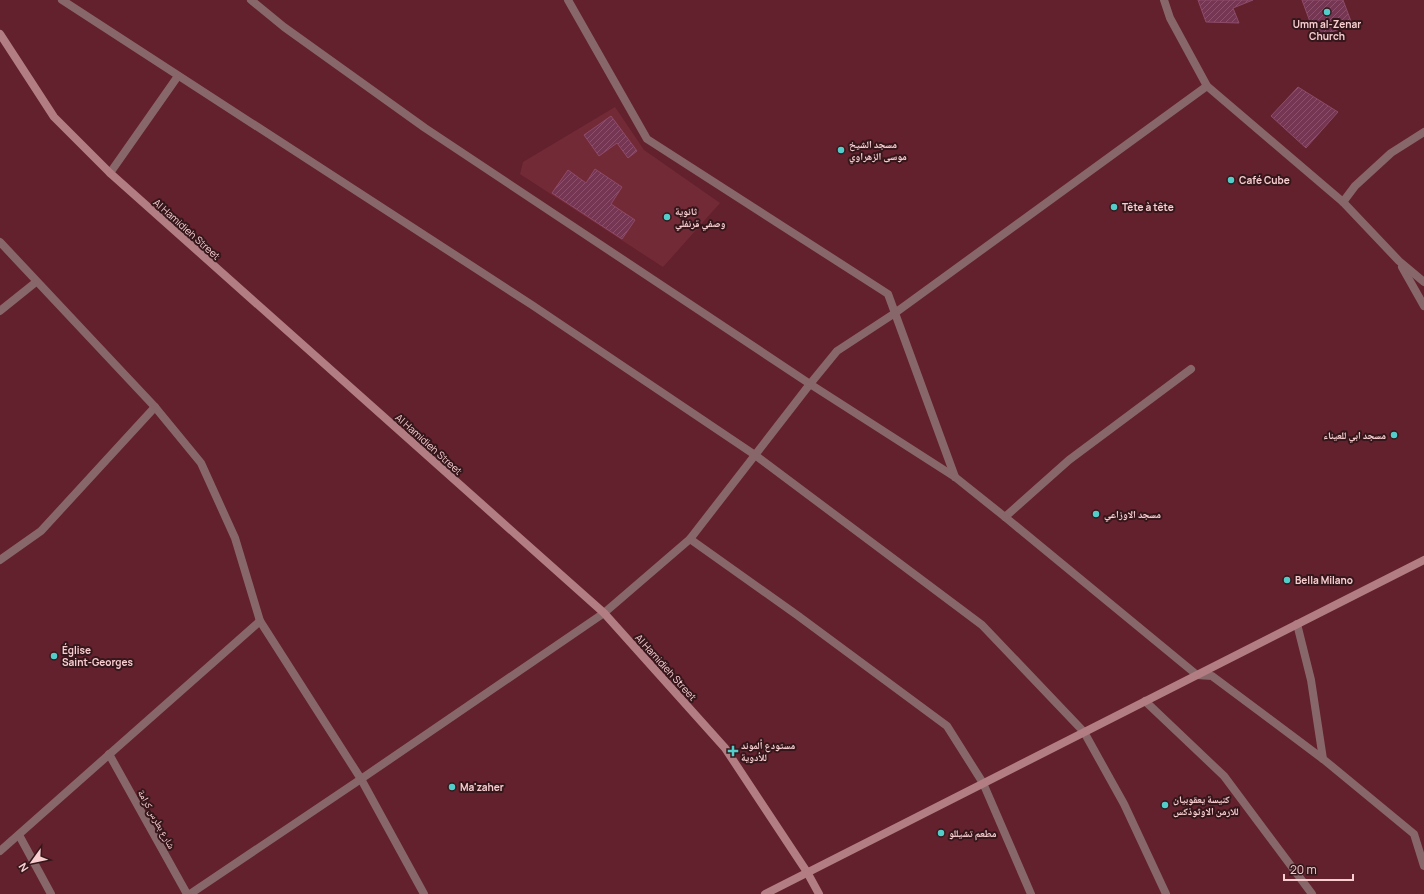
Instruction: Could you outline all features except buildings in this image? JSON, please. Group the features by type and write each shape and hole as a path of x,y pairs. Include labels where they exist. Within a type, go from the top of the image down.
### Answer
{"main road":[{"name":"Al Hamidieh Street","path":"0,34 54,117 110,173 604,613 725,748 807,872 819,894"},
{"path":"765,894 1424,560"}],"street":[{"path":"62,0 532,305 755,455 982,625 1084,732 1124,804 1166,894"},
{"path":"250,0 284,27 425,128 810,384 955,477 1197,675 1212,676 1323,759 1414,834 1424,866"},
{"path":"568,0 647,139 888,294 955,477"},
{"path":"1164,0 1170,18 1207,86 1343,202 1399,261 1424,282"},
{"path":"110,173 178,76"},
{"path":"188,894 362,779 604,613 690,539 837,351 895,313 1207,86"},
{"path":"1343,202 1355,186 1391,153 1424,132"},
{"path":"0,242 155,407 201,463 235,538 260,621 362,779 424,894"},
{"path":"1399,261 1424,306"},
{"path":"0,311 36,282"},
{"path":"1005,517 1069,460 1191,369"},
{"path":"0,560 41,531 155,407"},
{"path":"690,539 797,615 946,726 983,783 1031,894"},
{"path":"0,851 260,621"},
{"path":"1297,624 1311,680 1323,759"},
{"path":"1145,701 1224,776 1312,894"},
{"name":"شارع بطرس كرامة","path":"109,754 188,894"},
{"path":"19,835 51,894"}],"shaded area":[{"path":"615,107 644,150 720,203 663,267 520,174 523,162"}],"place":[{"name":"Umm al-Zenar Church","path":"1327,12"},
{"name":"مسجد الشيخ موسى الزهراوي","path":"841,150"},
{"name":"Café Cube","path":"1231,180"},
{"name":"Tête à tête","path":"1114,207"},
{"name":"ثانوية وصفي قرنفلي","path":"667,217"},
{"name":"مسجد ابي للعيناء","path":"1394,435"},
{"name":"مسجد الاوزاعي","path":"1096,514"},
{"name":"Bella Milano","path":"1287,580"},
{"name":"Église Saint-Georges","path":"54,656"},
{"name":"مستودع ألموند للأدوية","path":"733,751"},
{"name":"Ma'zaher","path":"452,787"},
{"name":"كنيسة يعقوبيان للارمن الاوثوذكس","path":"1165,805"},
{"name":"مطعم تشيللو","path":"941,833"}]}
